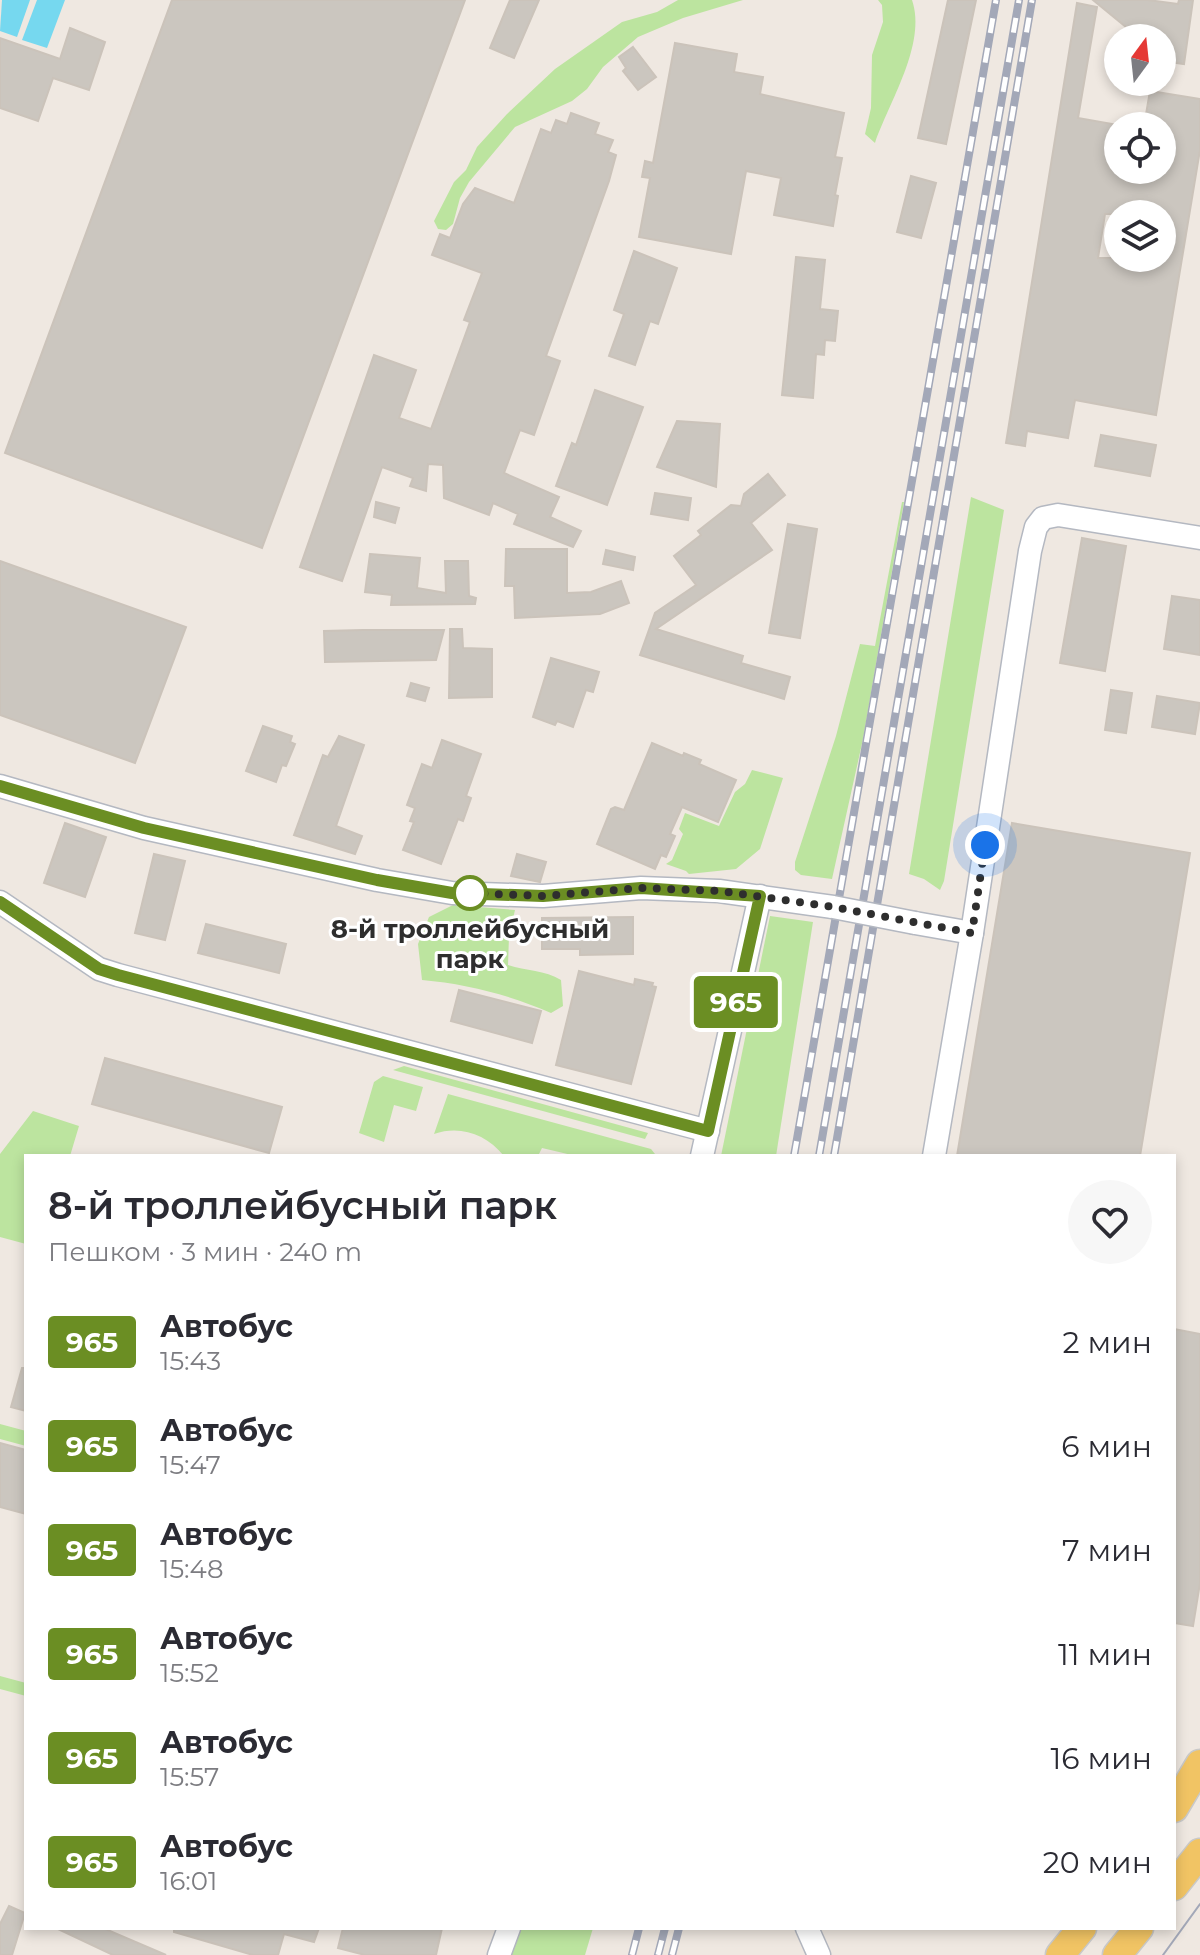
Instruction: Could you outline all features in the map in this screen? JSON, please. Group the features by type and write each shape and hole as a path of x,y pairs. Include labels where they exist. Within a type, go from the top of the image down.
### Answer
{"main road":[{"path":"1176,1805 1200,1764"},
{"path":"1176,1884 1199,1856"},
{"path":"1060,1955 1080,1930"},
{"path":"1117,1955 1137,1930"}],"street":[{"path":"934,1154 1036,527 1043,518 1070,516 1200,538"},
{"path":"0,786 144,828 377,880 452,893 543,896 641,888 760,896 972,933"},
{"path":"702,1154 760,896"},
{"path":"0,902 99,969 708,1131"},
{"path":"499,1955 508,1930"},
{"path":"808,1930 819,1955"}],"green space":[{"path":"678,0 743,0 683,18 638,37 603,67 587,89 572,101 515,127 469,182 460,198 453,224 446,230 438,229 434,221 454,182 466,170 477,147 507,114 555,69 622,22 657,12"},
{"path":"878,0 912,0 915,35 904,73 875,143 865,134 871,108 872,55 883,22 882,5"},
{"path":"971,497 1004,510 944,881 940,890 924,879 909,874"},
{"path":"902,502 863,739 832,879 801,875 795,870 795,862 836,736 860,644 875,646"},
{"path":"752,770 783,778 760,849 736,869 689,874 666,864 672,860 683,834 679,829 685,813 719,826 735,792 745,784"},
{"path":"453,905 515,910 509,936 508,965 561,980 563,1006 551,1013 488,991 422,980 418,944 429,917"},
{"path":"770,916 813,922 776,1154 721,1154"},
{"path":"404,1066 648,1133 645,1139 393,1070"},
{"path":"383,1076 423,1087 416,1111 394,1105 384,1142 359,1133 374,1082"},
{"path":"448,1094 651,1149 655,1154 568,1154 542,1148 539,1154 502,1154 472,1133 444,1131 434,1134"},
{"path":"33,1111 79,1126 71,1154 24,1154 24,1243 0,1237 0,1154"},
{"path":"0,1424 24,1430 24,1445 0,1439"},
{"path":"0,1676 24,1682 24,1695 0,1689"},
{"path":"517,1930 592,1930 585,1955 507,1955"}],"water":[{"path":"2,0 30,0 17,37 0,31"},
{"path":"37,0 65,0 47,48 22,40"}],"building":[{"path":"172,0 465,0 262,548 5,453"},
{"path":"510,0 539,0 514,58 490,48"},
{"path":"948,0 976,0 946,144 918,138"},
{"path":"1093,0 1148,0 1178,4 1179,0 1193,0 1184,64 1176,63 1176,24 1122,24"},
{"path":"1077,3 1097,7 1078,118 1104,123 1104,184 1176,184 1176,112 1146,112 1149,96 1176,95 1200,99 1200,150 1156,415 1075,400 1068,438 1027,431 1025,446 1006,443"},
{"path":"70,28 105,42 89,90 53,78 38,121 0,108 0,38 60,59"},
{"path":"675,43 737,54 734,72 763,77 760,94 844,113 835,157 842,158 833,226 774,215 781,178 746,171 731,254 639,237 650,178 642,177 645,161 653,163"},
{"path":"633,47 656,77 638,90 623,71 626,68 619,57"},
{"path":"571,113 599,123 595,134 613,140 608,152 616,155 546,356 560,361 534,435 520,430 504,473 559,497 550,517 581,531 573,547 514,524 518,514 493,503 489,515 444,498 443,465 428,464 426,491 410,486 413,478 382,467 342,581 300,567 374,355 416,370 399,418 431,429 470,322 464,320 482,273 432,255 440,234 450,238 463,204 475,188 514,203 541,129 551,133 556,120 567,124"},
{"path":"911,176 936,183 921,238 897,232"},
{"path":"634,251 677,268 658,324 650,321 635,365 609,356 624,314 614,310"},
{"path":"796,257 825,260 820,309 838,311 835,341 825,340 824,355 816,354 813,398 782,395"},
{"path":"595,390 643,407 607,505 556,486 572,443 576,445"},
{"path":"677,421 720,424 716,487 657,467"},
{"path":"1101,435 1156,445 1150,476 1095,466"},
{"path":"768,474 785,495 751,523 772,550 656,629 743,656 741,663 790,677 784,699 640,655 655,613 696,585 674,556 701,535 698,531 731,505 741,506 744,494"},
{"path":"655,493 691,498 688,520 651,514"},
{"path":"376,502 399,508 395,523 374,517"},
{"path":"788,524 817,529 800,638 769,633"},
{"path":"1082,538 1126,546 1105,671 1060,663"},
{"path":"506,549 567,549 567,593 591,592 621,581 629,603 600,614 515,618 514,586 505,586"},
{"path":"606,550 635,557 633,570 603,564"},
{"path":"370,554 420,558 417,588 446,593 445,561 468,561 469,596 476,598 475,604 391,605 392,595 365,592"},
{"path":"0,561 186,627 135,763 0,715"},
{"path":"1172,596 1200,600 1200,655 1164,649"},
{"path":"450,629 462,629 463,648 492,649 492,697 449,698"},
{"path":"444,630 436,660 325,662 324,631"},
{"path":"551,658 599,672 593,692 586,690 573,727 557,721 555,725 533,717"},
{"path":"411,683 429,688 425,701 407,696"},
{"path":"1111,690 1132,693 1126,733 1105,730"},
{"path":"1157,696 1200,703 1195,734 1152,727"},
{"path":"263,726 292,736 290,742 295,744 276,782 246,771"},
{"path":"339,736 364,745 336,826 362,836 355,854 294,835 323,755 328,757"},
{"path":"442,740 481,754 466,796 471,798 463,821 458,819 441,864 403,850 414,822 410,821 415,808 407,805 422,764 432,768"},
{"path":"652,743 701,760 699,764 736,780 718,822 682,807 670,834 675,836 666,857 661,855 655,869 597,844 611,809 624,810"},
{"path":"65,823 106,837 85,897 44,883"},
{"path":"1012,823 1190,853 1140,1154 957,1154"},
{"path":"154,854 185,861 165,940 135,933"},
{"path":"517,854 546,862 540,882 511,876"},
{"path":"633,917 633,954 580,955 580,949 542,949 542,918"},
{"path":"206,924 286,944 279,973 198,953"},
{"path":"579,971 634,985 635,979 653,983 652,986 656,987 631,1084 556,1065"},
{"path":"459,990 541,1011 532,1043 451,1021"},
{"path":"105,1058 282,1107 269,1153 92,1104"},
{"path":"1176,1329 1200,1334 1200,1583 1193,1626 1176,1623"},
{"path":"22,1368 24,1368 24,1410 11,1407"},
{"path":"0,1443 24,1449 24,1513 0,1507"},
{"path":"9,1906 24,1913 12,1955 0,1955 0,1924"},
{"path":"60,1930 108,1930 166,1955 113,1955"},
{"path":"318,1930 314,1942 284,1934 278,1955 253,1955 174,1932"},
{"path":"342,1930 442,1930 436,1955 365,1955 338,1948"}],"tram line":[{"path":"1163,1955 1200,1904"}],"railway":[{"path":"794,1154 996,0"},
{"path":"819,1154 1019,0"},
{"path":"834,1154 1032,0"},
{"path":"632,1955 638,1930"},
{"path":"658,1955 664,1930"},
{"path":"672,1955 678,1930"}],"bus line":[{"name":"965","path":"0,786 144,828 377,880 452,893 543,896 641,888 760,896 708,1131 99,969 0,902"}],"place":[{"name":"8-й троллейбусный парк","path":"470,893"}],"route":[{"path":"470,893 543,896 641,888 719,891 833,907 972,933 985,845"}]}
